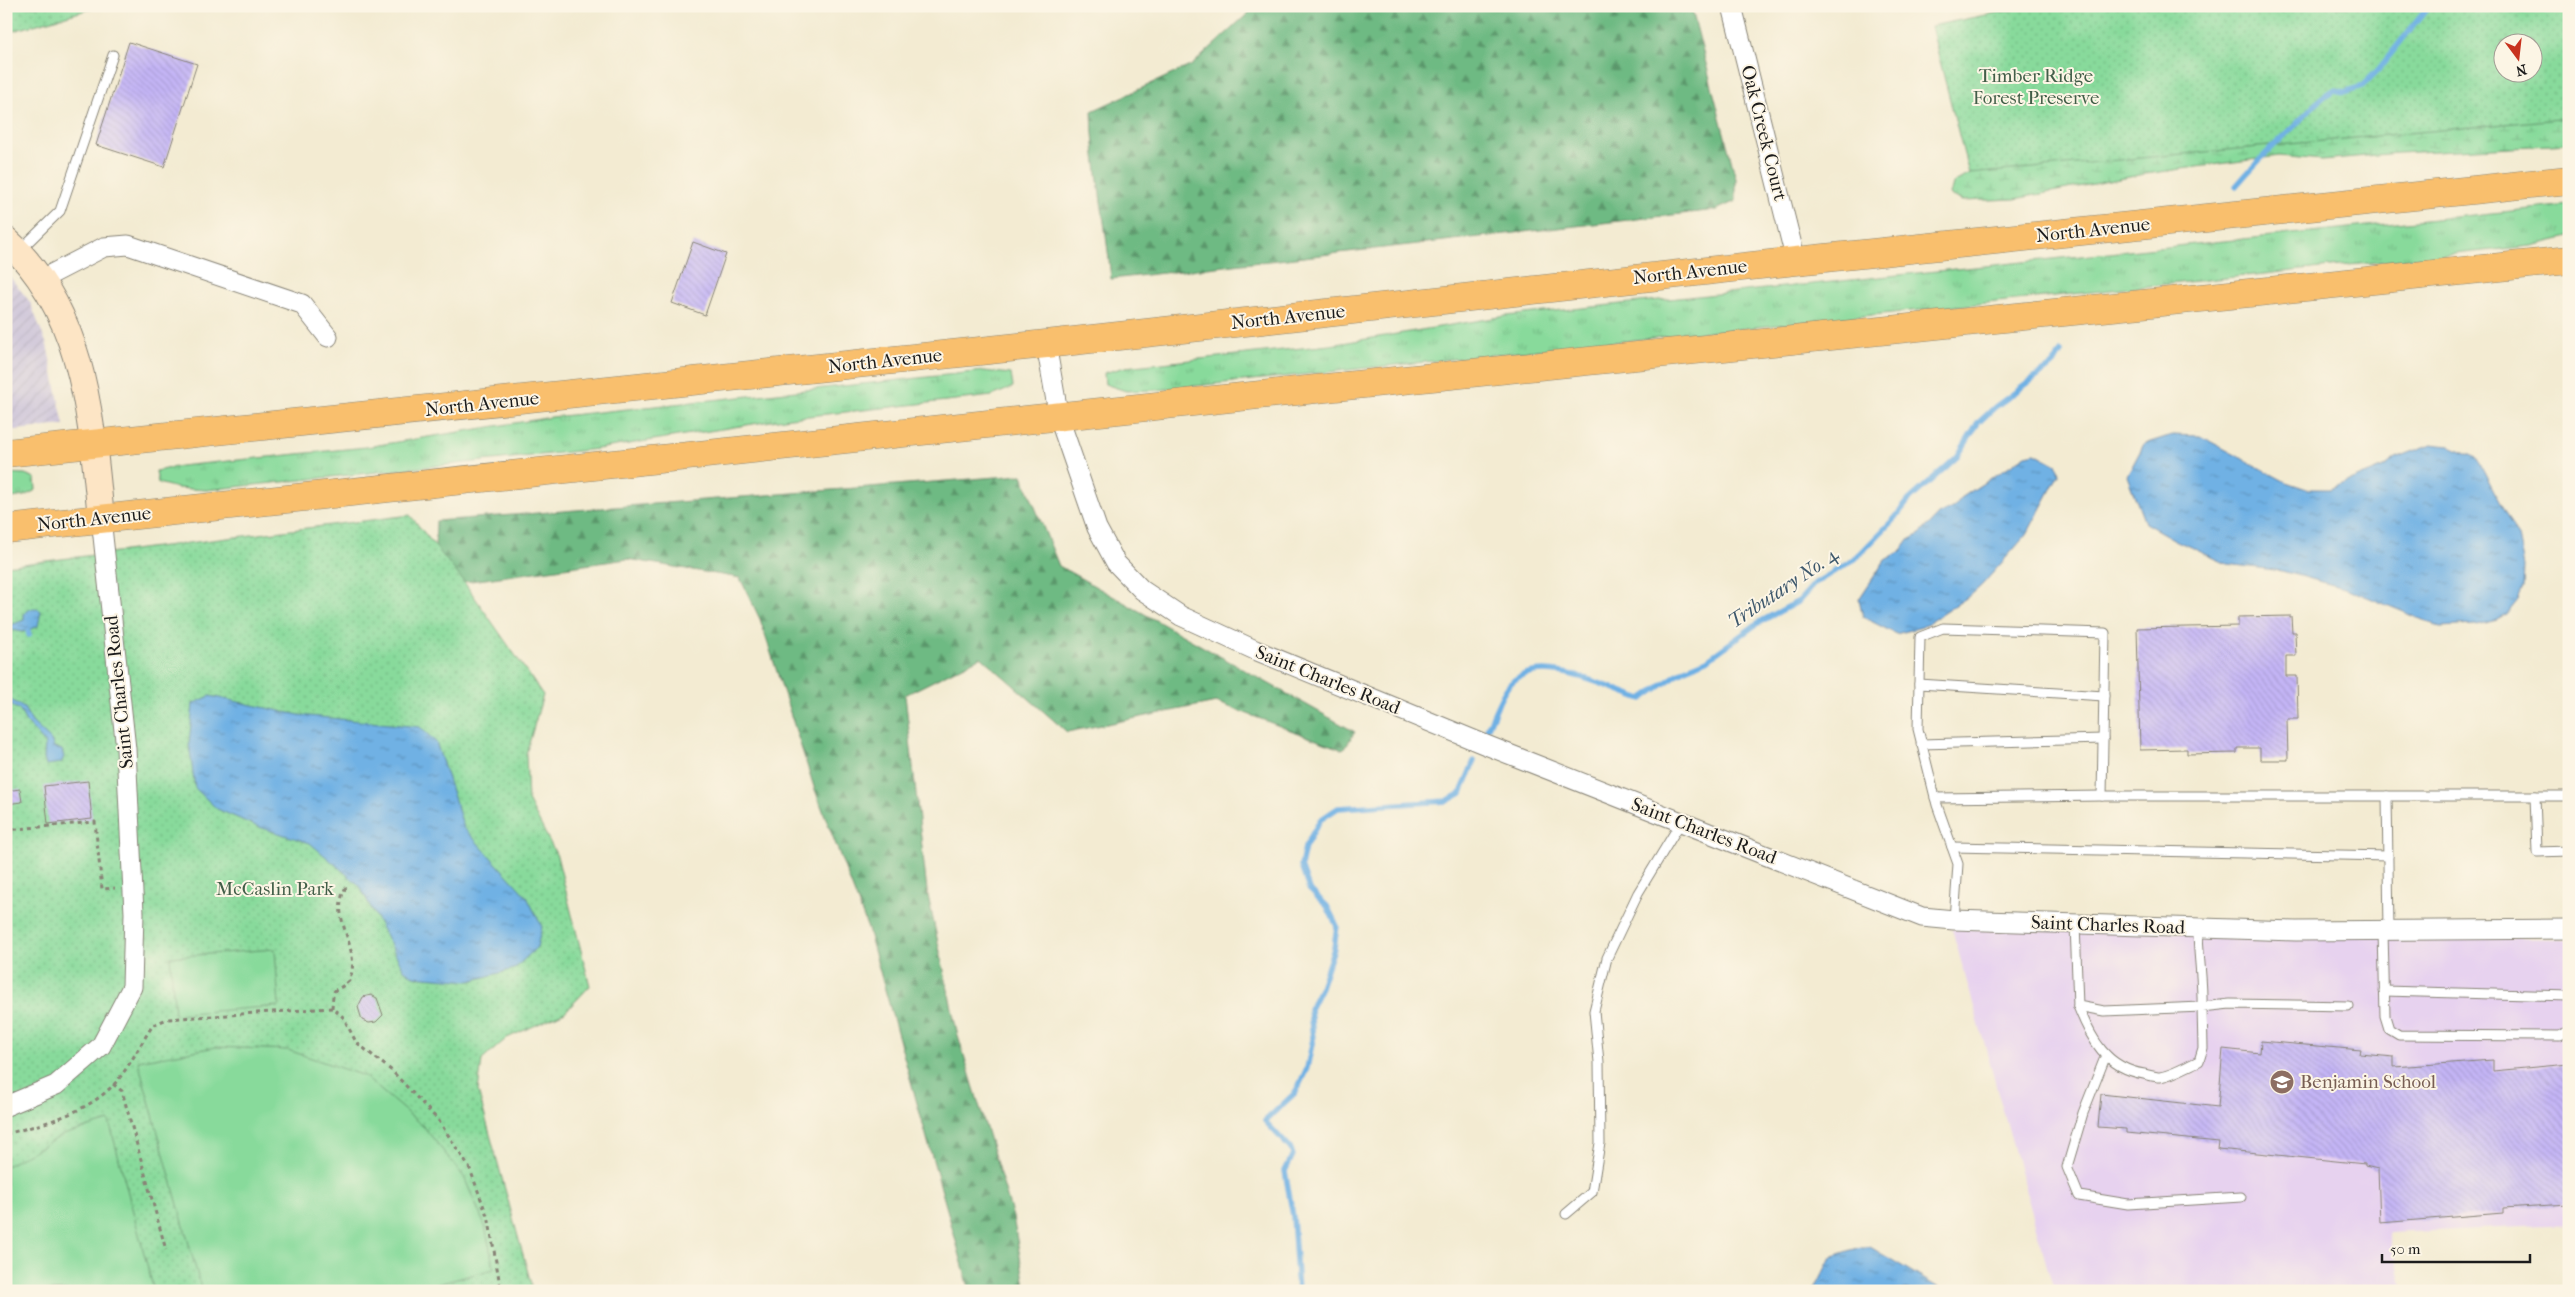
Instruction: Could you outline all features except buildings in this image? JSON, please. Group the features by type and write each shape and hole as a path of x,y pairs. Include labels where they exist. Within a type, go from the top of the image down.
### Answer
{"main road":[{"name":"North Avenue","path":"6,453 1046,344 1796,261 2569,180"},
{"name":"North Avenue","path":"6,529 1059,418 1287,392 2569,260"}],"street":[{"name":"Oak Creek Court","path":"1732,6 1796,261"},
{"path":"42,279 104,247 128,245 302,304 328,337"},
{"name":"Saint Charles Road","path":"6,1106 56,1086 102,1046 132,987 133,886 126,749 94,445 77,360 58,308 42,279 13,246"},
{"name":"Saint Charles Road","path":"1046,344 1059,418 1097,528 1116,563 1142,590 1181,616 1255,650 1486,745 1922,916 1954,920 2296,931 2569,929"}],"lane":[{"path":"13,246 60,211 113,55"},
{"path":"1954,920 1958,864 1935,798 1918,729 1920,637 1943,628 2106,633 2102,796"},
{"path":"1919,684 2104,696"},
{"path":"1922,744 2103,739"},
{"path":"2387,796 2388,856 2384,991 2385,1016 2389,1029 2399,1035 2560,1036 2569,1031"},
{"path":"2535,796 2537,852 2569,851"},
{"path":"1935,798 2569,796"},
{"path":"1566,1214 1592,1192 1600,1142 1599,1062 1594,1011 1607,958 1638,893 1681,822"},
{"path":"1952,847 2388,856"},
{"path":"2075,924 2078,1006 2086,1027 2114,1064 2137,1073 2159,1077 2199,1061 2203,1048 2203,989 2198,956 2198,928"},
{"path":"2384,991 2569,996"},
{"path":"2078,1006 2104,1011 2230,1004 2348,1006"},
{"path":"2106,1055 2083,1113 2067,1167 2079,1196 2128,1204 2241,1197"}],"path":[{"path":"6,830 95,822 102,889 133,886"},
{"path":"332,1008 332,992 349,981 353,964 349,940 340,915 340,898 348,884"},
{"path":"6,1134 72,1113 98,1097 113,1084 153,1025 158,1022 332,1008 343,1017 348,1030 356,1042 398,1077 439,1121 470,1169 489,1221 501,1291"},
{"path":"113,1084 122,1091 166,1250"}],"shaded area":[{"path":"6,272 30,302 47,345 64,425 6,431"},
{"name":"Benjamin School","path":"1952,929 2569,939 2569,1225 2389,1233 2404,1291 2054,1291"}],"green space":[{"path":"6,6 101,6 6,33"},
{"path":"1256,6 1691,6 1736,179 1736,201 1716,210 1111,279 1097,174 1092,111 1192,65"},
{"name":"Timber Ridge Forest Preserve","path":"2030,6 2569,6 2569,118 1969,174 1931,26"},
{"path":"2569,6 2569,144 2398,153 2322,160 2279,156 2145,174 2015,199 1962,201 1950,195 1953,183 1969,174"},
{"path":"2569,205 2569,237 2531,246 1157,390 1126,391 1105,384 1104,373 1125,367 1330,345 1506,316"},
{"path":"984,371 1011,374 1013,387 992,396 790,418 597,449 206,490 177,488 158,483 156,471 180,466 366,447 552,417"},
{"path":"6,473 25,474 35,478 36,490 24,496 6,499"},
{"path":"1022,475 1059,566 1355,732 1343,750 1216,702 1067,732 981,657 905,695 927,891 957,1032 1013,1217 1026,1291 970,1291 868,929 814,787 760,619 740,578 627,559 464,582 435,549 436,521"},
{"name":"McCaslin Park","path":"410,515 464,582 543,695 526,754 528,800 557,856 590,986 565,1012 507,1038 482,1060 478,1091 533,1291 6,1291 6,566"},
{"path":"275,949 279,1006 175,1014 170,957"},
{"path":"216,1047 288,1050 364,1076 424,1127 464,1177 485,1226 494,1269 412,1291 202,1291 138,1061"},
{"path":"109,1121 154,1291 6,1291 6,1166 63,1135"}],"water":[{"path":"2172,435 2200,436 2286,482 2307,489 2330,489 2384,467 2396,458 2432,444 2450,446 2477,458 2518,537 2524,566 2523,588 2518,600 2506,615 2497,620 2476,625 2440,627 2348,589 2282,571 2227,564 2175,540 2145,523 2127,476 2144,444"},
{"path":"2035,453 2057,465 2059,474 2027,534 1982,585 1971,595 1922,627 1896,634 1863,617 1859,599 1885,560 1901,551 1910,539 1920,534 1938,515 1954,507 1961,498 2026,455"},
{"path":"30,609 41,611 38,626 23,632 6,629 6,627 24,620 24,614"},
{"path":"210,696 299,715 420,727 436,742 464,828 527,897 542,927 537,947 514,969 470,981 413,976 404,970 359,885 310,843 256,826 217,809 195,788 189,744 193,704"},
{"path":"6,697 24,708 32,722 51,740 54,747 62,750 64,757 61,763 46,765 44,759 45,743 26,722 19,709 13,707"},
{"path":"1860,1247 1870,1247 1944,1291 1814,1291 1831,1257"}],"waterway":[{"name":"Tributary No. 4","path":"2236,186 2259,160 2320,100 2334,90 2345,92 2362,86 2378,70 2429,6"},
{"name":"Tributary No. 4","path":"1487,729 1506,689 1523,675 1538,671 1575,675 1642,699 1685,669 1707,660 1758,623 1799,601 1815,583 1855,559 1895,518 1909,500 1957,457 1978,423 1995,407 2054,364 2061,352"},
{"path":"28,631 29,635"},
{"name":"Tributary No. 4","path":"1298,1291 1293,1216 1285,1171 1293,1155 1291,1149 1265,1121 1296,1092 1307,1068 1313,1039 1310,1009 1321,987 1334,948 1337,926 1327,906 1309,889 1301,866 1305,847 1320,820 1338,808 1447,801 1461,793 1474,761"}],"place":[{"name":"Benjamin School","path":"2282,1082"}]}
